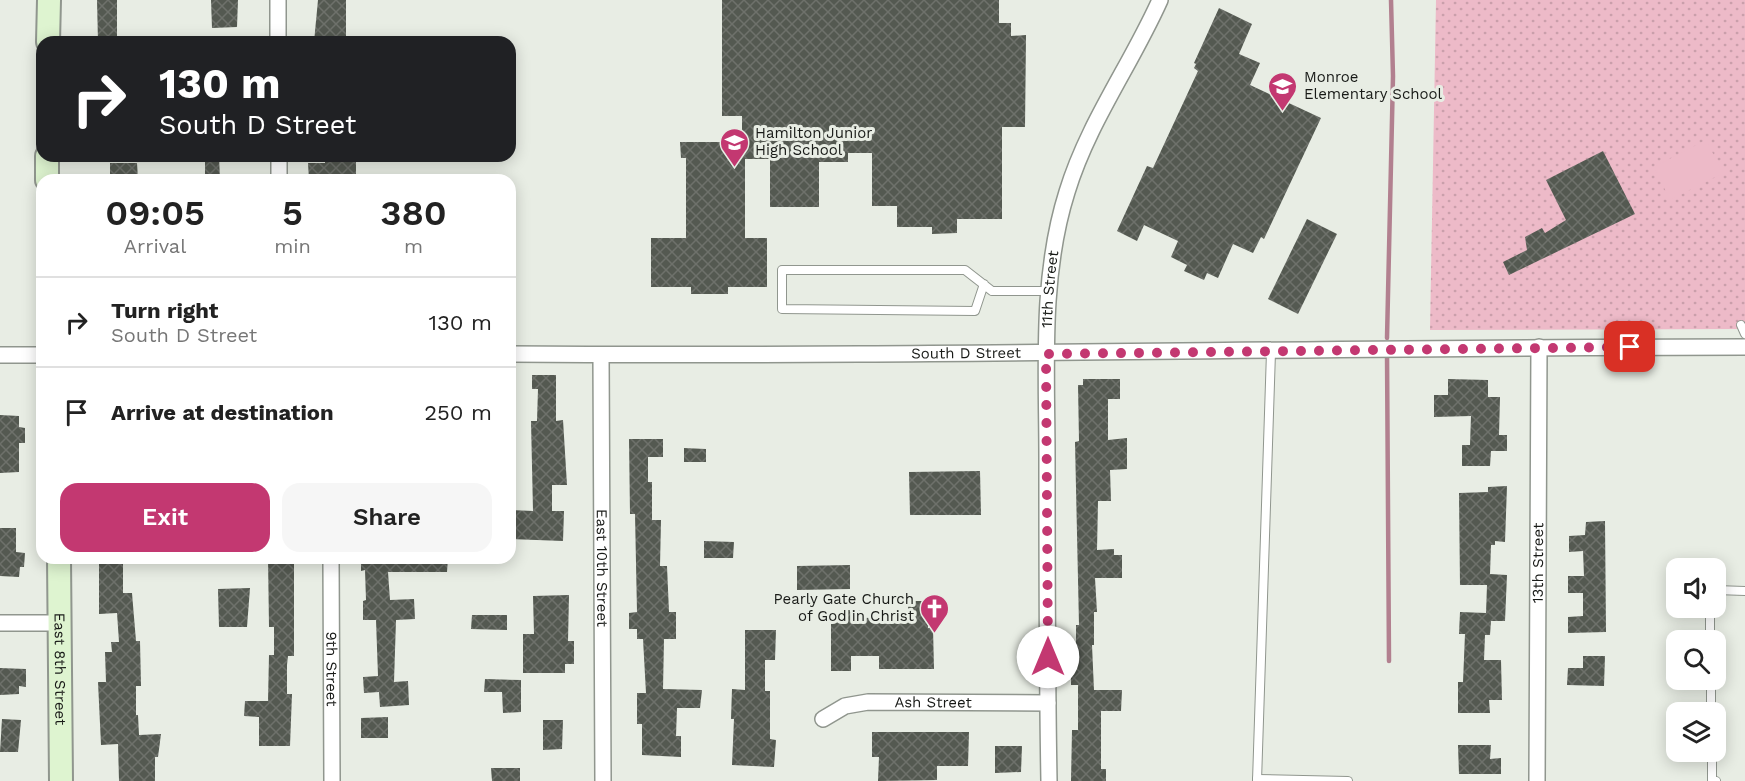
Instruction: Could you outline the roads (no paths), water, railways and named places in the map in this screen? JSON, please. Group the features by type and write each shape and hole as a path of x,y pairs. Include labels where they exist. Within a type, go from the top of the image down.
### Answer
{"street":[{"path":"48,36 49,0"},
{"path":"278,0 279,36"},
{"name":"11th Street","path":"1049,781 1046,354 1049,291 1055,238 1076,164 1099,116 1144,36 1160,0"},
{"name":"South D Street","path":"516,354 1046,354 1539,347 1745,347"},
{"name":"13th Street","path":"1537,781 1539,347"},
{"path":"0,355 36,355"},
{"name":"East 10th Street","path":"602,355 603,781"},
{"name":"East 8th Street","path":"59,564 61,781"},
{"name":"9th Street","path":"331,564 332,781"},
{"path":"0,623 59,623"},
{"name":"Ash Street","path":"823,719 845,706 868,702 1048,703"}],"lane":[{"path":"984,284 975,311 782,309 782,270 965,270 984,284 992,291 1049,291"},
{"path":"1741,325 1745,334"},
{"path":"1271,352 1257,780 1348,781"},
{"path":"1726,590 1745,591"},
{"path":"1713,762 1714,781"}],"waterway":[{"path":"1387,338 1393,76 1391,0"},
{"path":"1387,352 1389,661"}],"place":[{"name":"Monroe Elementary School","path":"1283,112"},
{"name":"Hamilton Junior High School","path":"734,168"},
{"name":"Pearly Gate Church of God in Christ","path":"935,634"}]}
